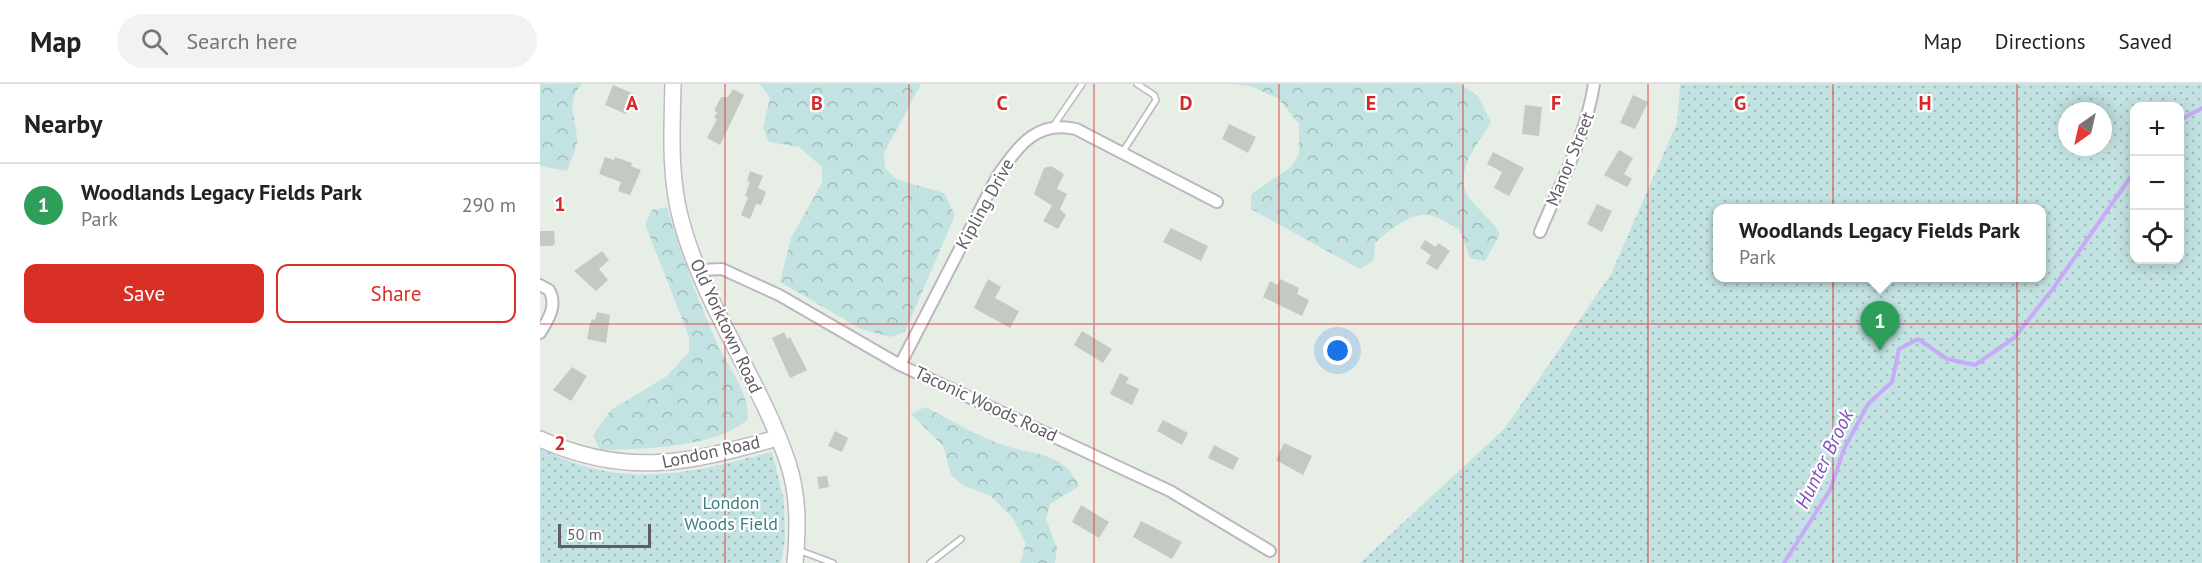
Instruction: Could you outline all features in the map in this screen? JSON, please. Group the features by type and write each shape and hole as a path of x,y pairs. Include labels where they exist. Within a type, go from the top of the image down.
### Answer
{"main road":[{"name":"Old Yorktown Road","path":"673,84 672,173 681,220 717,315 747,371 788,465 795,495 796,556"},
{"name":"London Road","path":"540,439 587,457 635,465 671,463 777,438"}],"street":[{"name":"Manor Street","path":"1540,232 1578,143 1591,105 1594,84"},
{"path":"1054,126 1076,129 1217,202"},
{"name":"Kipling Drive","path":"900,364 998,175 1016,150 1032,136 1054,126"},
{"name":"Taconic Woods Road","path":"699,270 722,269 779,295 900,364 1170,491 1270,550"},
{"path":"540,285 549,290 553,304 548,321 540,333"}],"lane":[{"path":"1054,126 1082,84"},
{"path":"1122,153 1156,100 1154,95 1137,84"},
{"path":"930,563 961,540"},
{"path":"796,556 833,563"}],"green space":[{"path":"540,84 582,84 574,97 573,110 577,143 567,171 540,166"},
{"path":"760,84 921,84 884,153 885,168 896,179 944,193 955,215 905,332 890,337 861,329 780,282 791,238 822,183 822,167 799,147 769,142 763,128 770,98"},
{"path":"1230,84 1460,84 1478,96 1491,122 1468,159 1463,180 1470,199 1500,234 1485,261 1470,258 1459,229 1436,217 1426,215 1410,218 1387,233 1375,243 1374,260 1360,269 1251,209 1251,194 1291,167 1299,154 1299,124 1279,99 1250,86"},
{"path":"1680,84 2202,84 2202,563 1360,563 1505,428 1611,274 1677,123"},
{"path":"667,207 703,310 742,389 748,419 734,429 698,441 636,449 600,450 593,435 611,410 667,376 689,352 689,337 645,224 652,210"},
{"path":"925,407 997,443 1055,460 1073,474 1079,486 1050,504 1046,519 1057,548 1055,563 1020,563 1026,543 1012,517 991,496 962,485 951,475 943,446 911,414"},
{"name":"London Woods Field","path":"540,448 599,470 627,474 683,472 772,452 784,500 785,539 781,563 540,563"}],"building":[{"path":"613,85 634,94 626,114 605,105"},
{"path":"733,89 744,95 720,145 707,138 717,119 714,118 717,112 714,111 721,97 728,97"},
{"path":"1633,95 1648,102 1635,129 1620,123"},
{"path":"1525,105 1542,107 1539,136 1522,134"},
{"path":"1229,124 1256,137 1248,153 1222,139"},
{"path":"1619,150 1633,158 1624,174 1632,179 1627,187 1604,175"},
{"path":"1493,152 1524,168 1509,196 1494,188 1502,172 1487,164"},
{"path":"605,157 614,160 615,157 632,163 631,166 641,170 630,195 618,191 621,182 599,174"},
{"path":"1051,166 1064,174 1057,189 1067,194 1060,209 1066,215 1058,229 1043,221 1052,206 1034,194 1044,168"},
{"path":"750,171 763,176 758,188 766,192 761,205 756,204 750,219 741,215 748,197 745,196 750,182 747,181"},
{"path":"1597,204 1612,211 1602,232 1587,224"},
{"path":"1171,228 1208,246 1201,261 1163,242"},
{"path":"540,231 554,231 555,243 552,246 540,246"},
{"path":"1425,240 1436,247 1438,243 1450,251 1437,270 1426,263 1431,255 1420,248"},
{"path":"602,251 609,260 599,269 608,280 596,291 574,271"},
{"path":"988,279 1001,287 995,298 1019,311 1010,328 974,308"},
{"path":"1280,279 1299,288 1297,294 1309,300 1302,316 1263,297 1270,281 1278,285"},
{"path":"597,312 610,315 606,343 587,339 590,324 592,319 595,320"},
{"path":"1082,331 1112,349 1103,363 1074,345"},
{"path":"784,332 787,339 790,337 807,370 790,378 772,338"},
{"path":"572,367 587,376 571,401 553,390"},
{"path":"1120,373 1129,378 1126,383 1139,389 1132,405 1110,394"},
{"path":"1163,420 1188,433 1182,445 1157,431"},
{"path":"835,431 848,438 842,452 828,446"},
{"path":"1284,443 1312,456 1303,475 1276,460"},
{"path":"1214,445 1239,458 1233,470 1208,458"},
{"path":"827,476 829,487 819,489 817,477"},
{"path":"1081,505 1109,522 1099,538 1072,522"},
{"path":"1141,521 1182,542 1172,559 1133,537"}],"waterway":[{"name":"Hunter Brook","path":"2184,118 2202,108"},
{"name":"Hunter Brook","path":"1784,563 1830,490 1844,449 1868,404 1892,382 1899,349 1918,339 1947,359 1975,365 2014,338 2052,290 2130,178"}],"place":[{"name":"Woodlands Legacy Fields Park","path":"1880,351"}]}
